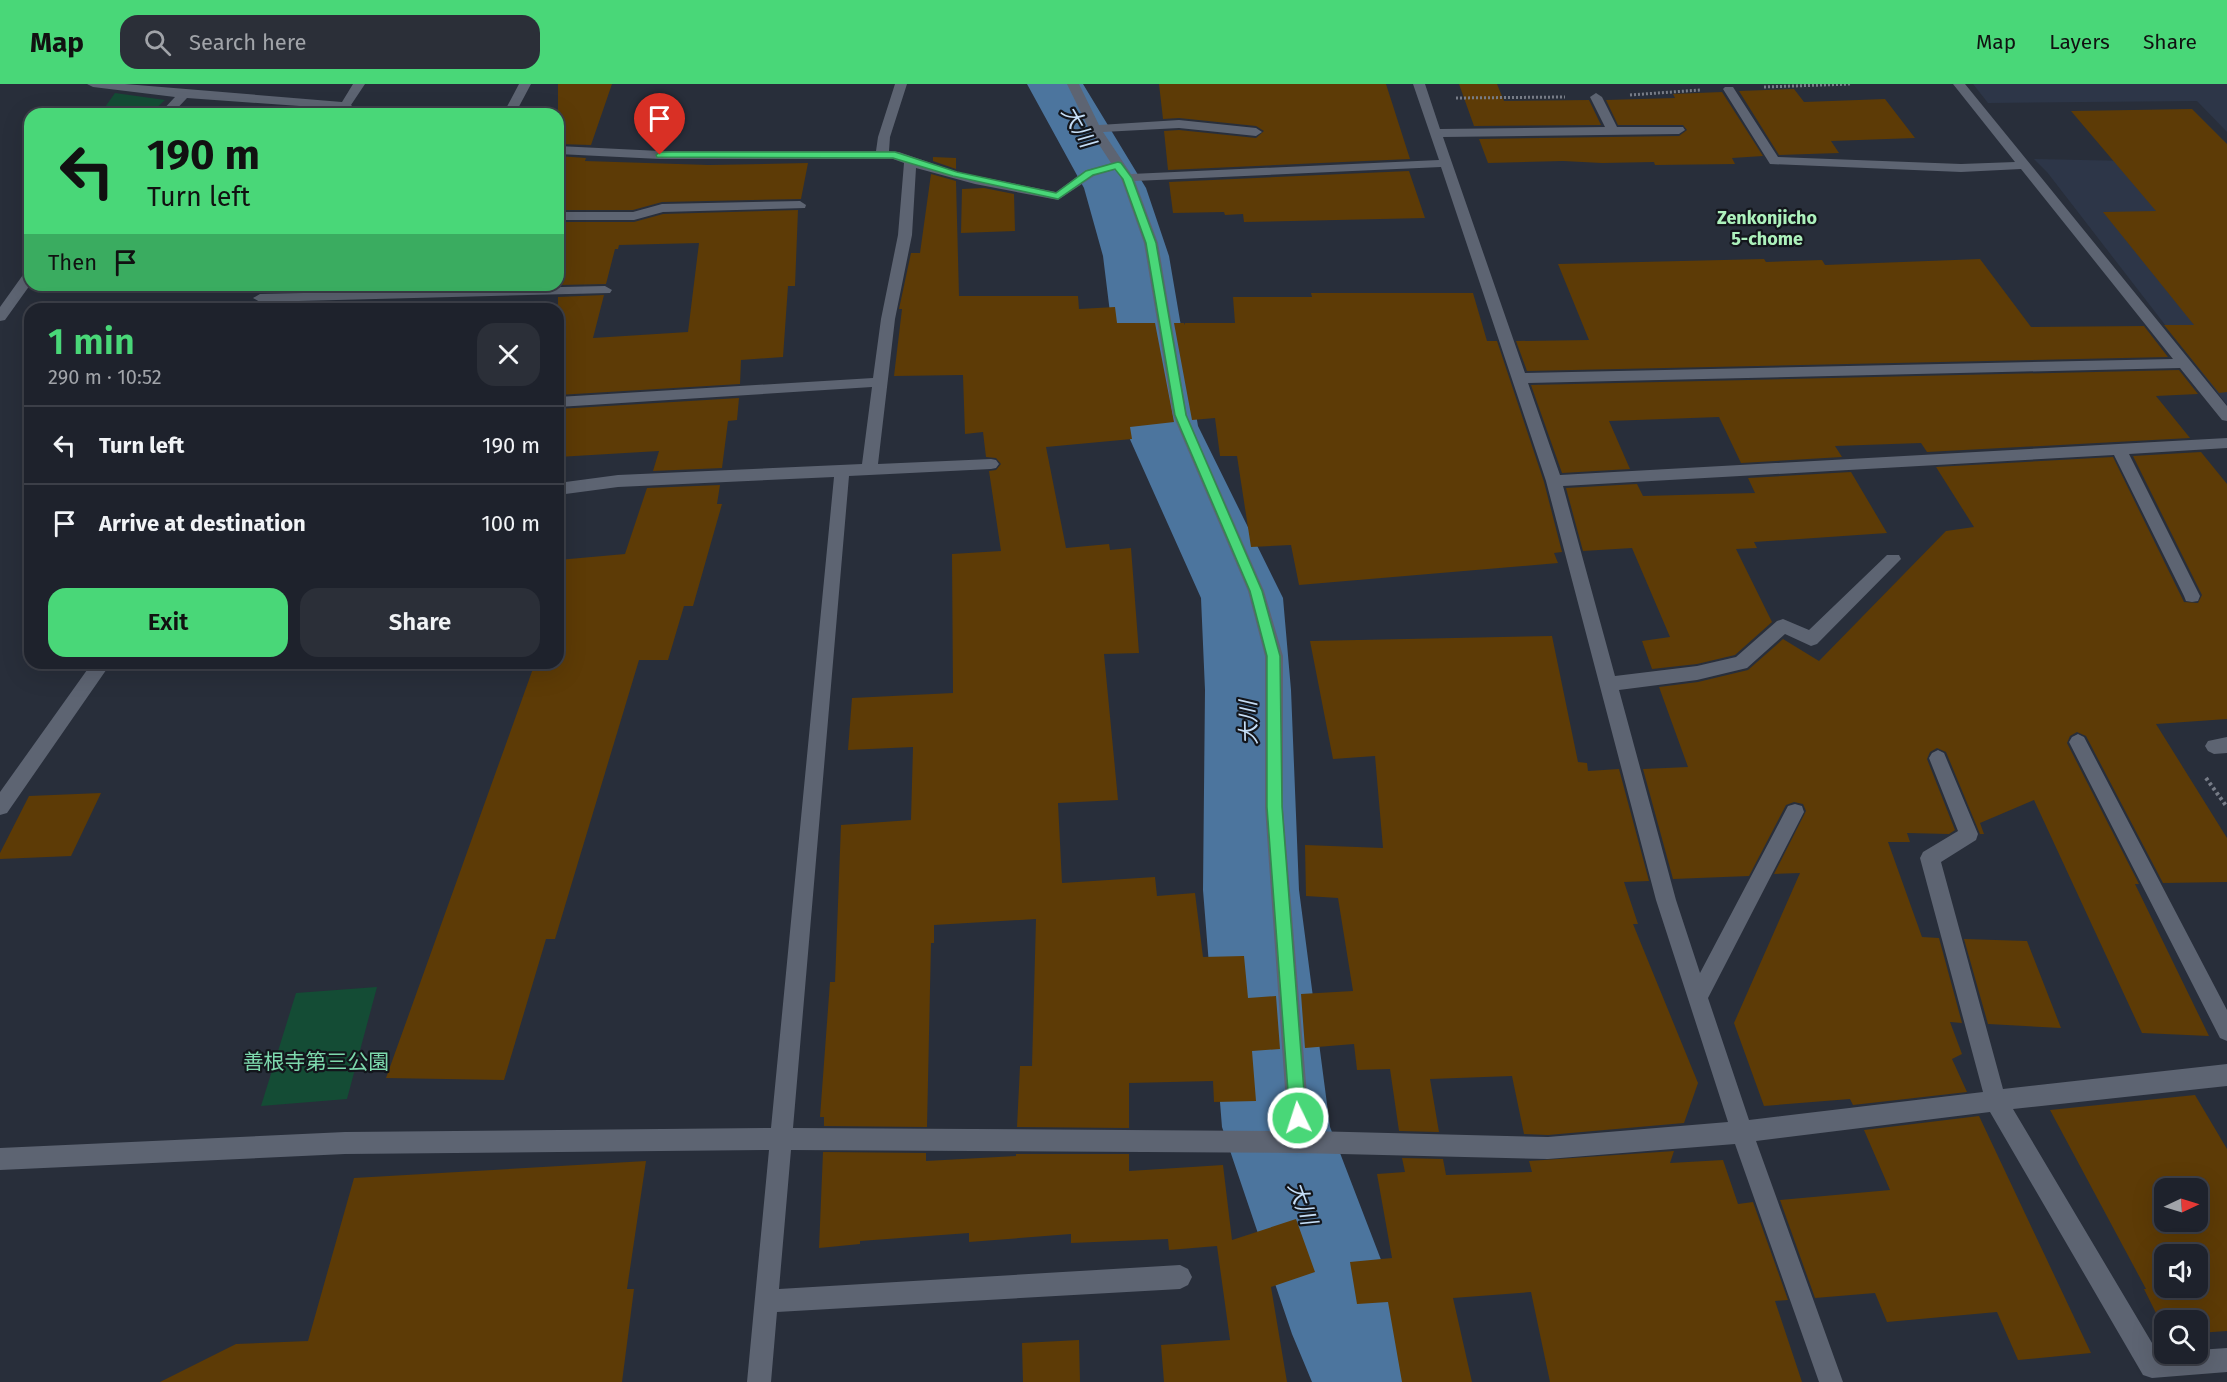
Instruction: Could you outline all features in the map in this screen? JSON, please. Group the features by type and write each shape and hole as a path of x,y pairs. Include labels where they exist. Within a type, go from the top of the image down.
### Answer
{"street":[{"path":"93,84 331,108"},
{"path":"351,108 359,84"},
{"path":"512,108 525,84"},
{"path":"882,155 884,137 901,84"},
{"path":"1073,84 1095,129 1123,172 1151,243 1180,415 1256,591 1274,656 1275,807 1285,1142"},
{"path":"1959,84 2227,416"},
{"path":"1729,89 1774,161 1961,168 2024,165"},
{"path":"1422,91 1554,482 1666,900 1742,1132 1831,1382"},
{"path":"171,108 184,94"},
{"path":"1596,97 1612,130"},
{"path":"243,108 248,99"},
{"path":"1095,129 1179,124 1256,132"},
{"path":"1436,132 1679,130"},
{"path":"564,150 660,155 895,155 910,162 956,174 1058,196 1090,173 1446,163"},
{"path":"869,471 888,320 905,235 910,162"},
{"path":"564,216 634,216 662,208 800,205"},
{"path":"0,317 24,283"},
{"path":"564,291 605,290"},
{"path":"260,297 556,291"},
{"path":"1519,378 2184,363"},
{"path":"564,402 881,382"},
{"path":"1554,482 2227,443"},
{"path":"2119,450 2192,596"},
{"path":"564,488 618,481 991,464"},
{"path":"759,1382 783,1139 796,957 842,471"},
{"path":"1609,684 1697,673 1741,663 1783,626 1811,639 1893,559"},
{"path":"0,807 98,669"},
{"path":"2078,742 2227,1031"},
{"path":"1938,758 1970,834 1930,858 1995,1101 2152,1366 2227,1360"},
{"path":"1698,997 1795,812"},
{"path":"0,1160 345,1143 783,1139 1285,1142 1548,1148 1742,1132 2139,1083 2227,1075"},
{"path":"768,1301 1180,1277"}],"path":[{"path":"1422,91 1596,97 1851,84"}],"shaded area":[{"path":"1973,84 2227,84 2227,132 2197,101 1988,103"},
{"path":"2034,159 2227,163 2227,405 2047,172"}],"green space":[{"path":"115,93 165,100 156,108 104,108"},
{"name":"善根寺第三公園","path":"377,987 347,1099 261,1106 296,993"}],"building":[{"path":"558,84 612,84 591,145 564,144 564,108 558,108"},
{"path":"1159,84 1386,84 1410,159 1168,170 1164,131 1179,130 1256,138 1264,131 1256,126 1179,118 1163,119"},
{"path":"1459,84 1497,84 1504,101 1589,100 1601,125 1474,126"},
{"path":"1794,89 1804,102 1885,99 1915,138 1831,141 1839,153 1779,155 1739,91"},
{"path":"1722,92 1763,156 1732,158 1735,164 1655,165 1654,162 1563,161 1488,163 1479,139 1679,136 1687,130 1683,125 1618,125 1606,100 1675,98 1673,94"},
{"path":"2192,109 2227,144 2227,392 2219,393 2164,325 2194,325 2103,212 2156,211 2071,111"},
{"path":"564,156 586,158 585,161 709,165 808,163 801,199 662,202 633,210 564,210"},
{"path":"933,157 956,158 956,169 933,161"},
{"path":"1409,171 1425,218 1244,222 1243,214 1173,213 1169,182"},
{"path":"931,174 956,181 959,296 1078,296 1079,309 1115,307 1117,323 1155,323 1174,422 1130,427 1132,439 1046,447 1066,548 1109,544 1110,550 1131,548 1139,653 1104,654 1118,800 1058,803 1062,883 1155,877 1157,896 1195,893 1203,957 1244,956 1248,998 1276,996 1280,1049 1252,1051 1256,1101 1214,1102 1213,1081 1129,1083 1129,1128 1017,1127 1020,1066 1032,1066 1036,919 934,925 934,943 931,943 927,1127 824,1126 824,1117 820,1117 830,982 835,982 841,825 911,820 913,747 848,750 852,698 953,693 952,554 1001,551 989,471 996,470 1001,464 996,458 986,457 983,432 965,434 963,375 894,376 902,309 899,309 911,253 920,253"},
{"path":"984,188 1014,194 1015,231 961,233 962,189"},
{"path":"798,210 795,286 788,286 783,357 741,360 740,384 564,395 564,303 558,303 558,297 604,295 593,338 688,332 699,243 619,245 618,249 615,249 606,284 564,285 564,222 634,222 663,214"},
{"path":"1764,259 1766,262 1822,260 1825,265 1980,259 2031,327 2144,326 2168,357 1527,371 1516,341 1589,340 1558,264"},
{"path":"1311,293 1473,293 1487,341 1497,341 1544,482 1562,552 1554,553 1558,563 1299,585 1291,545 1251,547 1237,456 1220,456 1215,418 1192,420 1174,323 1185,325 1185,323 1235,323 1233,297 1312,297"},
{"path":"2179,370 2198,394 2156,396 2190,438 1927,452 1921,443 1835,446 1842,457 1741,463 1719,417 1609,421 1630,469 1562,473 1531,385"},
{"path":"739,398 737,420 728,421 722,468 653,471 659,451 564,457 564,409"},
{"path":"2201,452 2227,484 2227,719 2156,724 2227,838 2227,882 2163,883 2086,736 2077,732 2070,736 2067,743 2139,884 2135,884 2209,1036 2142,1033 2034,800 1980,823 1984,834 1980,834 1946,752 1937,748 1930,752 1927,759 1955,830 1949,834 1907,833 1910,842 1888,842 1922,937 1939,938 1962,1023 1950,1022 1962,1054 1952,1059 1967,1092 1853,1105 1850,1099 1764,1106 1734,1023 1800,873 1774,874 1806,811 1803,804 1794,802 1786,805 1749,876 1673,879 1643,769 1688,767 1659,687 1698,682 1748,670 1783,639 1819,661 1946,531 1974,527 1936,467 2113,457 2184,602 2198,603 2202,595 2133,456"},
{"path":"1851,472 1887,533 1754,542 1757,548 1736,549 1772,622 1735,655 1697,664 1652,669 1642,641 1670,637 1632,548 1583,551 1566,488 1637,484 1643,496 1755,493 1748,478"},
{"path":"720,485 717,504 722,504 693,606 684,606 668,660 639,660 555,939 546,939 504,1080 386,1078 533,669 564,669 564,559 625,554 647,488"},
{"path":"1552,636 1578,762 1587,763 1588,771 1619,769 1649,881 1624,882 1638,924 1633,924 1698,1083 1684,1123 1548,1135 1524,1134 1512,1076 1430,1079 1439,1132 1399,1131 1390,1069 1357,1070 1354,1044 1305,1048 1301,994 1353,991 1338,898 1306,896 1305,845 1383,848 1375,756 1333,759 1310,641"},
{"path":"101,793 71,856 0,859 0,853 29,796"},
{"path":"1964,939 2027,941 2061,1028 1988,1024"},
{"path":"2195,1095 2227,1149 2227,1331 2208,1332 2208,1310 2154,1310 2144,1289 2146,1289 2050,1110"},
{"path":"1979,1116 2091,1353 2018,1360 1997,1312 1887,1322 1875,1293 1815,1298 1780,1200 1890,1190 1864,1130"},
{"path":"1674,1151 1670,1163 1723,1160 1738,1204 1753,1202 1788,1300 1775,1301 1802,1382 1550,1382 1531,1292 1453,1298 1472,1382 1402,1382 1388,1302 1357,1304 1350,1262 1392,1258 1377,1174 1405,1172 1402,1158 1443,1159 1446,1175 1532,1172 1529,1161"},
{"path":"823,1152 926,1153 926,1161 1016,1156 1016,1154 1129,1154 1129,1171 1223,1165 1232,1240 1296,1219 1315,1272 1271,1287 1287,1382 1164,1382 1161,1345 1230,1340 1217,1246 1169,1250 1168,1239 1071,1243 1071,1234 969,1242 969,1233 860,1241 860,1244 819,1248"},
{"path":"646,1161 627,1289 634,1289 622,1382 160,1382 236,1344 308,1341 354,1178"},
{"path":"1079,1340 1080,1382 1023,1382 1022,1343"}],"waterway":[{"name":"大川","path":"1055,84 1115,188 1136,256 1161,426 1242,598 1248,690 1251,890 1276,1127 1351,1334 1373,1382"}],"district":[{"name":"Zenkonjicho 5-chome","path":"1767,228"}],"route":[{"path":"660,155 895,155 910,162 956,174 1058,196 1090,173 1118,165 1127,178 1151,243 1180,415 1256,591 1274,656 1275,807 1298,1118"}]}
